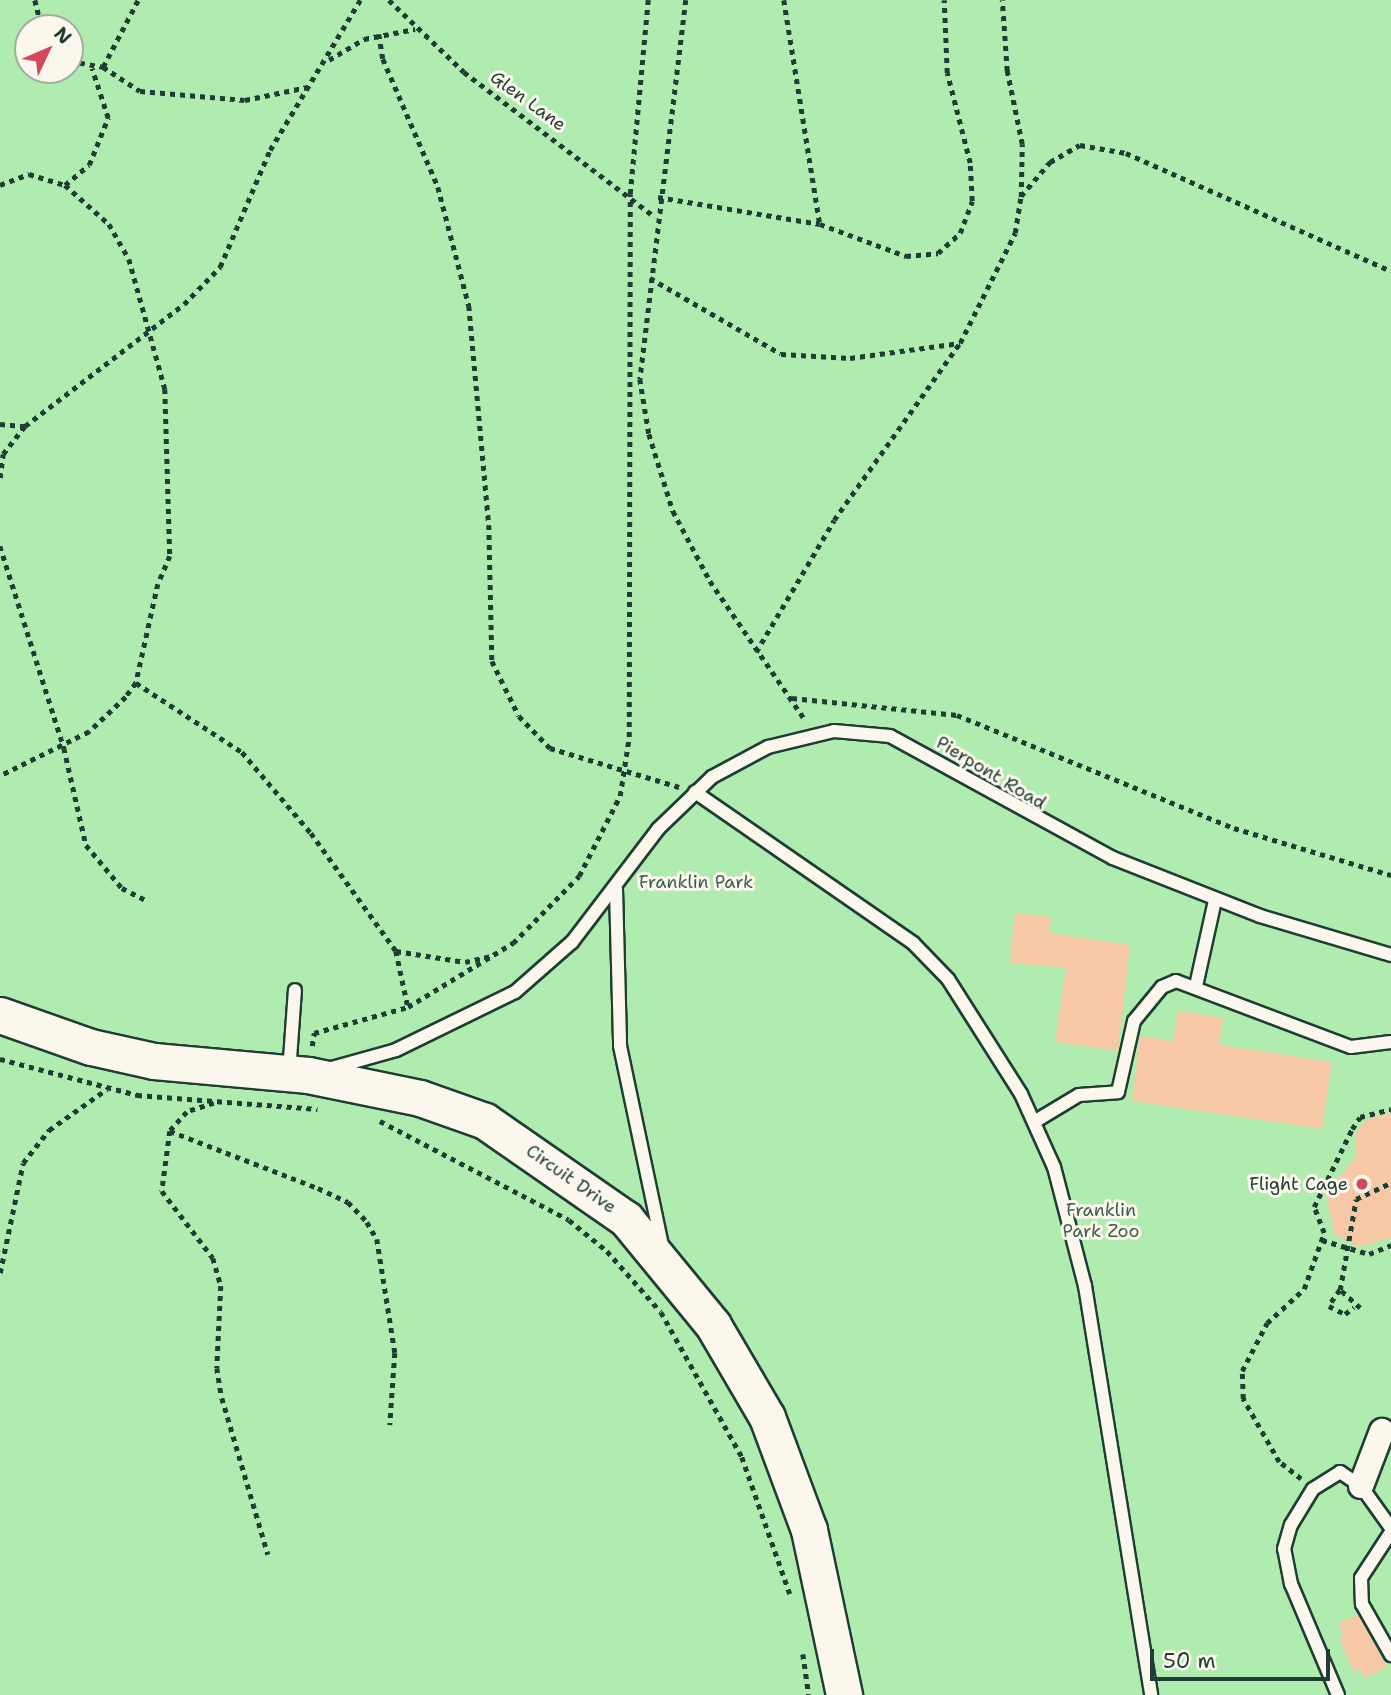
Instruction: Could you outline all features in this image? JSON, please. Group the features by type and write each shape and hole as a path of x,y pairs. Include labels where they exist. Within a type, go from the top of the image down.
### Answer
{"main road":[{"name":"Circuit Drive","path":"0,1015 91,1047 154,1061 299,1074 420,1098 485,1121 570,1174 665,1259 713,1325 767,1417 809,1530 844,1695"}],"street":[{"path":"1361,1486 1382,1431"}],"lane":[{"name":"Pierpont Road","path":"299,1074 396,1050 515,992 572,943 616,889 658,829 695,792 748,755 810,735 854,730 890,736 1087,847 1215,900 1391,955"},
{"path":"695,792 913,943 990,1038 1034,1122 1062,1193 1085,1286 1151,1695"},
{"path":"616,889 621,1046 665,1259"},
{"path":"1196,986 1215,900"},
{"path":"1034,1122 1079,1095 1118,1093 1134,1021 1162,987 1176,981 1196,986 1351,1047 1391,1042"},
{"path":"296,990 299,1074"},
{"path":"1338,1695 1291,1584 1284,1549 1312,1489 1340,1472 1361,1486 1391,1530 1361,1578 1362,1604 1391,1655"}],"path":[{"path":"103,67 138,0"},
{"path":"0,478 3,454 25,426 150,330 220,267 270,150 309,86 328,61 360,0"},
{"name":"Glen Lane","path":"389,0 416,29 656,217"},
{"path":"313,1040 314,1033 408,1007 496,956 579,877 612,816 627,772 630,194 648,0"},
{"path":"686,0 658,197 640,379 659,473 710,582 755,652 792,698 810,735"},
{"path":"784,0 820,224"},
{"path":"658,197 820,224 906,256 938,253 960,233 972,201 970,163 947,73 944,0"},
{"path":"755,652 834,520 960,343 1015,233 1021,197 1022,144 1007,71 1002,0"},
{"path":"328,61 379,34 416,29"},
{"path":"379,34 383,60 438,187 469,306 489,525 492,661 519,716 550,748 695,792"},
{"path":"84,66 92,69 103,67 140,91 244,100 309,86"},
{"path":"65,185 89,165 108,118 92,69"},
{"path":"1021,197 1050,162 1080,145 1126,153 1391,271"},
{"path":"0,185 29,174 65,185 110,224 129,259 165,389 170,556 158,584 136,683 109,716 64,748 0,776"},
{"path":"650,278 781,354 850,358 960,343"},
{"path":"0,424 25,426"},
{"path":"0,547 64,748 86,845 122,888 146,900"},
{"path":"136,683 242,752 340,870 396,951 408,1007"},
{"path":"792,698 840,698 957,715 1234,828 1391,875"},
{"path":"396,951 465,962 496,956"},
{"path":"0,1059 107,1088 321,1109"},
{"path":"0,1273 23,1163 56,1123 107,1088"},
{"path":"218,1101 187,1112 170,1131 162,1191 213,1258 221,1286 216,1368 222,1398 268,1554"},
{"path":"1312,1489 1279,1462 1243,1399 1242,1371 1267,1323 1304,1289 1322,1240 1314,1207 1360,1117 1391,1109"},
{"path":"370,1119 569,1220 607,1251 661,1312 742,1457 794,1609"},
{"path":"170,1131 318,1188 348,1202 367,1222 377,1239 394,1353 390,1425"},
{"path":"1340,1290 1357,1308 1345,1314 1329,1306 1340,1290 1356,1199 1391,1183"},
{"path":"1322,1240 1369,1254 1391,1245"},
{"path":"802,1649 809,1695"}],"green space":[{"name":"Franklin Park","path":"0,0 1391,0 1391,1695 0,1695"}],"building":[{"path":"1015,913 1051,917 1049,933 1130,945 1118,1051 1055,1042 1066,968 1010,963"},
{"path":"1178,1011 1223,1018 1219,1045 1332,1062 1322,1129 1132,1101 1140,1036 1173,1041"},
{"name":"Flight Cage","path":"1391,1112 1391,1238 1358,1247 1335,1235 1325,1192 1355,1159 1355,1134 1365,1121"},
{"path":"1358,1615 1387,1667 1364,1678 1360,1669 1354,1672 1339,1638 1344,1635 1338,1624"}],"place":[{"name":"Flight Cage","path":"1362,1184"}],"park label":[{"name":"Franklin Park Zoo","path":"1101,1221"}]}
